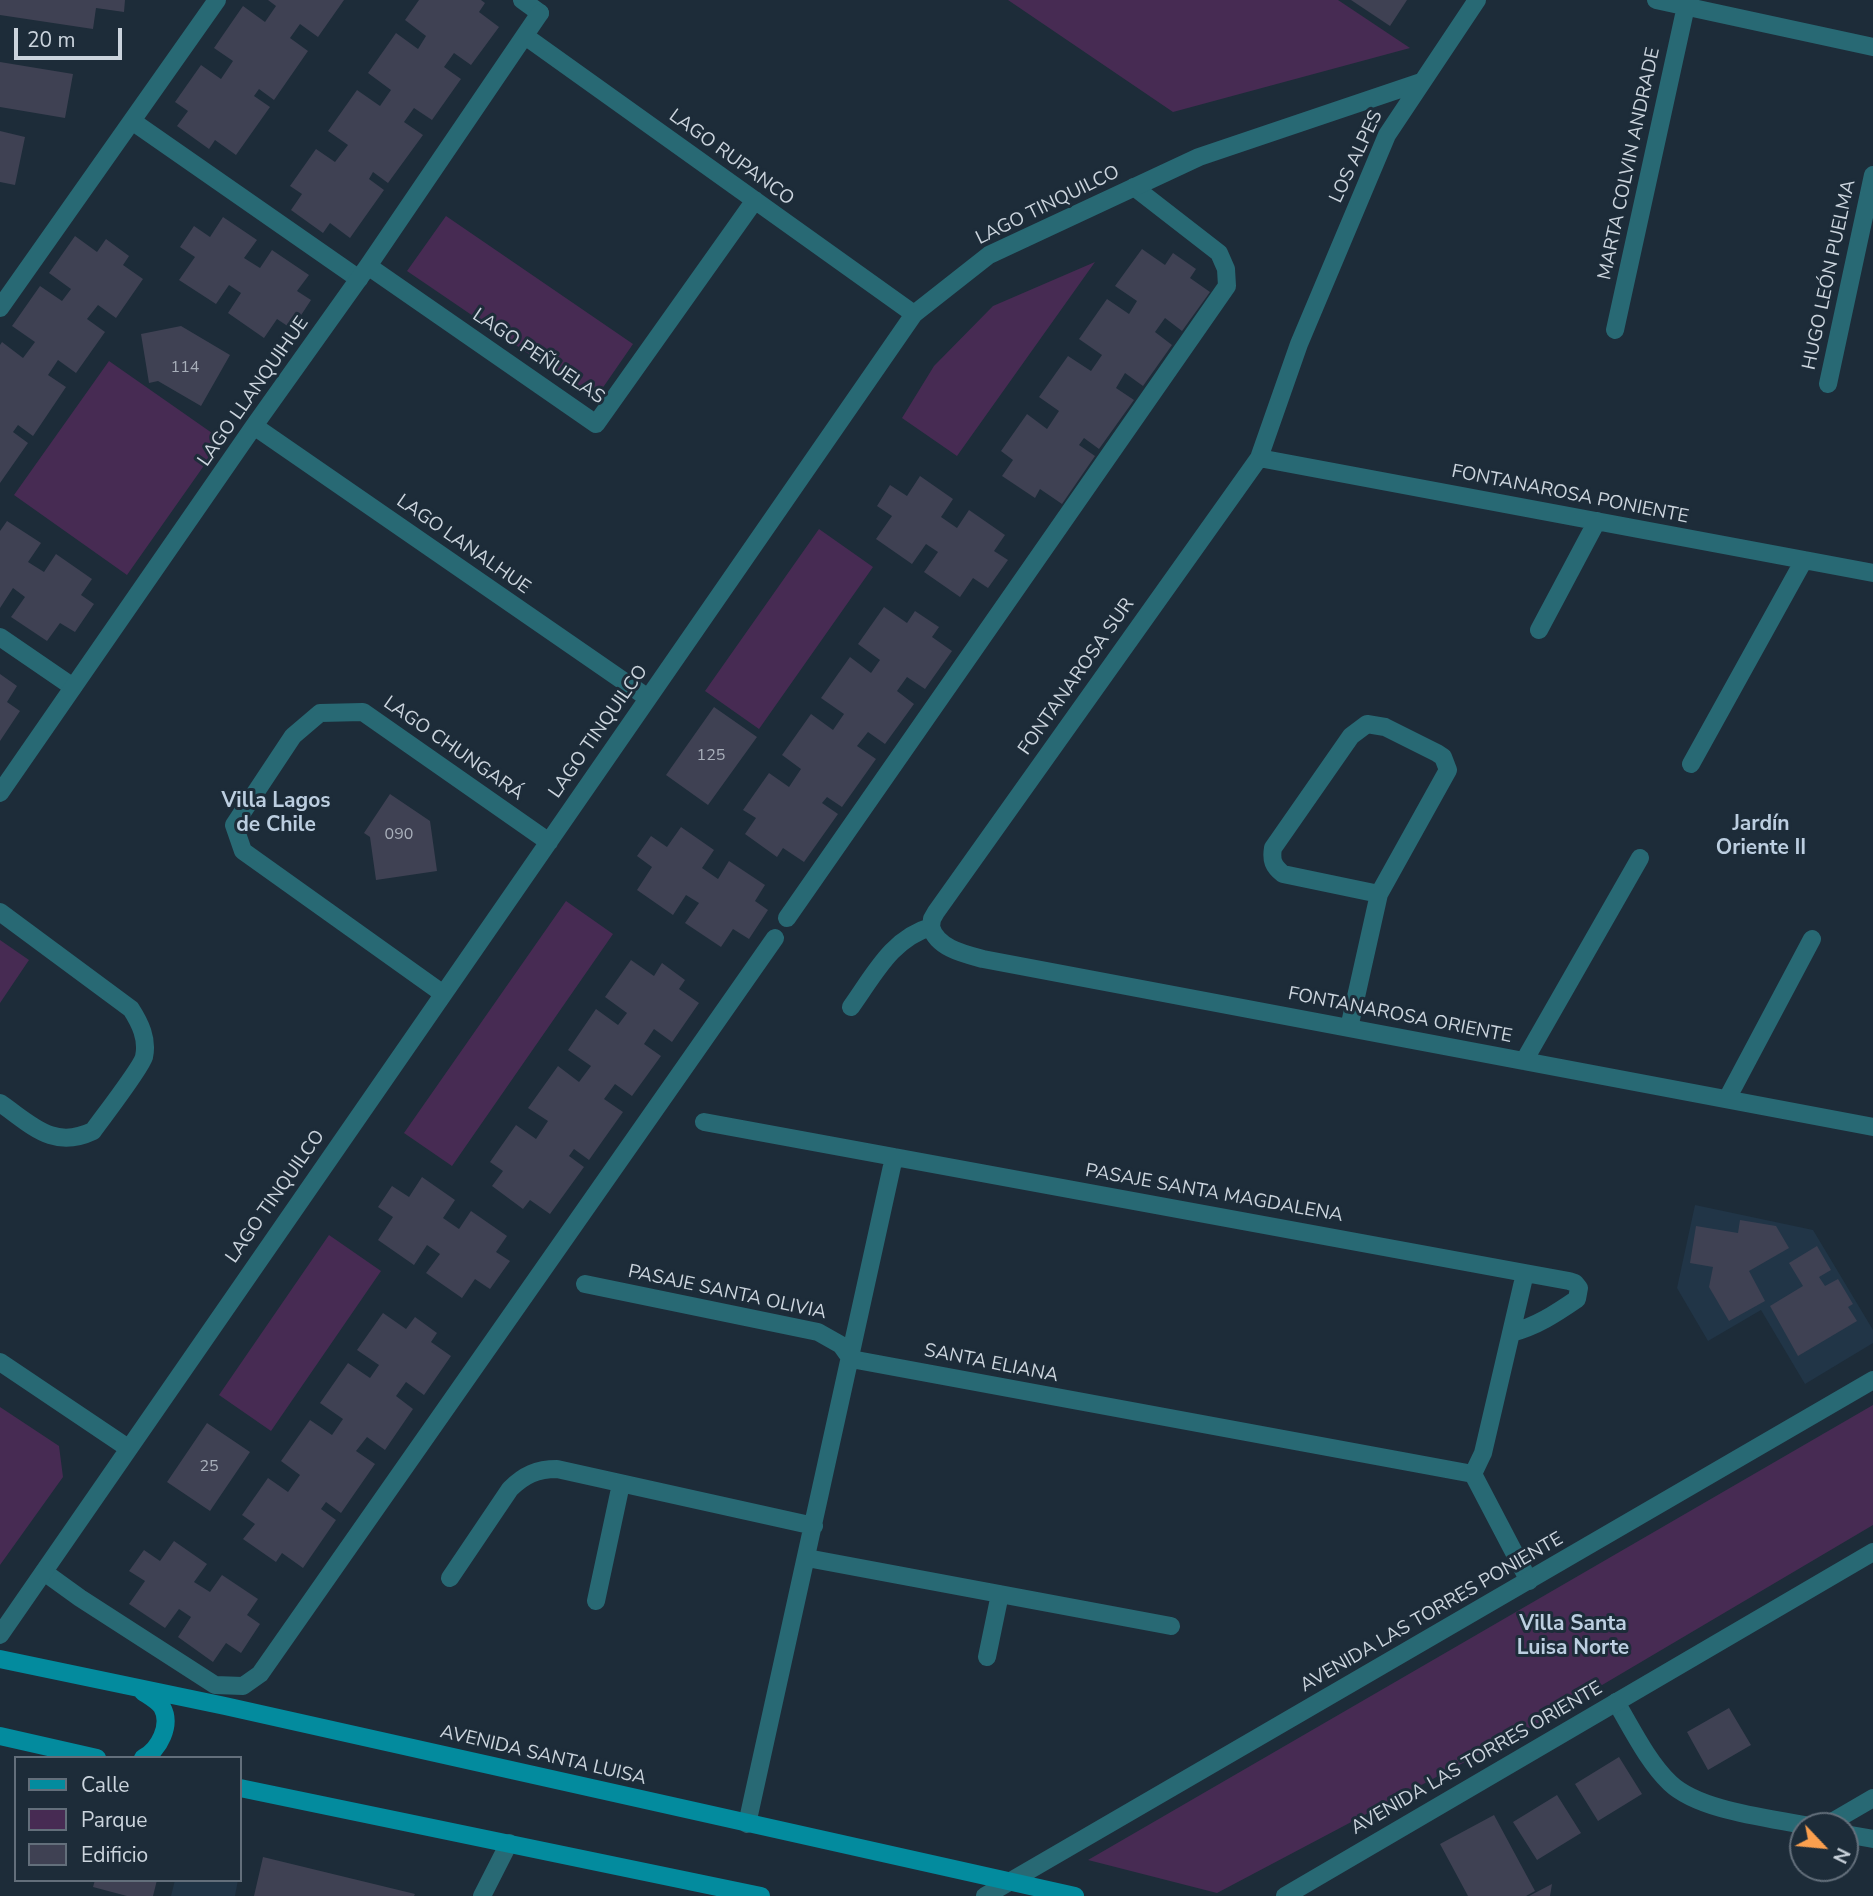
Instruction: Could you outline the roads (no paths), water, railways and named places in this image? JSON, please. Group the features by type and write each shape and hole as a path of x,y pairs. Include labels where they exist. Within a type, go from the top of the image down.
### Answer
{"main road":[{"name":"AVENIDA SANTA LUISA","path":"0,1660 251,1712 1075,1896"},
{"path":"139,1689 163,1708 165,1718 159,1744 146,1756"},
{"path":"0,1736 88,1756"},
{"path":"242,1788 761,1896"}],"street":[{"path":"0,308 217,0"},
{"name":"LAGO LLANQUIHUE","path":"0,793 254,426 364,273 525,36 540,13 522,0"},
{"name":"LOS ALPES","path":"1299,344 1387,135 1477,0"},
{"path":"1656,0 1873,47"},
{"name":"MARTA COLVIN ANDRADE","path":"1615,330 1686,6"},
{"name":"LAGO RUPANCO","path":"525,36 914,314"},
{"name":"LAGO TINQUILCO","path":"0,1635 914,314 989,255 1199,157 1420,82"},
{"path":"132,121 364,273"},
{"name":"HUGO LEÓN PUELMA","path":"1828,384 1873,175"},
{"path":"788,919 1227,286 1226,269 1219,253 1134,187"},
{"name":"LAGO PEÑUELAS","path":"364,273 596,424 755,200"},
{"name":"FONTANAROSA SUR","path":"931,927 932,919 943,903 1259,458 1299,344"},
{"name":"LAGO LANALHUE","path":"254,426 648,698"},
{"name":"FONTANAROSA PONIENTE","path":"1259,458 1873,573"},
{"path":"1539,630 1597,521"},
{"path":"1691,764 1804,560"},
{"path":"0,637 73,687"},
{"name":"LAGO CHUNGARÁ","path":"442,993 243,851 234,825 293,736 320,713 363,712 549,842"},
{"path":"1349,1028 1379,894 1448,770 1443,757 1437,753 1385,727 1367,724 1351,736 1273,848 1272,855 1273,863 1283,874 1379,894"},
{"path":"1524,1061 1640,858"},
{"path":"0,912 119,998 131,1009 140,1023 145,1041 144,1059 93,1131 83,1136 71,1139 48,1136 0,1103"},
{"path":"851,1007 892,949 910,934 931,927"},
{"name":"FONTANAROSA ORIENTE","path":"931,927 937,939 949,947 982,960 1873,1127"},
{"path":"44,1572 215,1685 243,1686 260,1674 775,938"},
{"path":"1727,1099 1812,939"},
{"name":"PASAJE SANTA MAGDALENA","path":"704,1122 1575,1283 1580,1293 1577,1299 1545,1321 1511,1333"},
{"path":"747,1824 894,1157"},
{"path":"1525,1273 1483,1453 1473,1474 1529,1581"},
{"name":"PASAJE SANTA OLIVIA","path":"585,1284 818,1332 841,1345 851,1359"},
{"name":"SANTA ELIANA","path":"851,1359 1473,1474"},
{"path":"0,1362 128,1448"},
{"name":"AVENIDA LAS TORRES PONIENTE","path":"985,1896 1873,1380"},
{"path":"450,1578 510,1489 519,1479 544,1469 557,1469 814,1526"},
{"path":"596,1601 621,1484"},
{"name":"AVENIDA LAS TORRES ORIENTE","path":"1284,1896 1873,1552"},
{"path":"807,1558 1171,1626"},
{"path":"987,1657 1000,1594"},
{"path":"1616,1702 1660,1772 1682,1793 1716,1806 1789,1822"},
{"path":"1849,1812 1873,1798"},
{"path":"482,1896 509,1843"}],"district":[{"name":"Villa Lagos de Chile","path":"276,814"},
{"name":"Jardín Oriente II","path":"1761,837"},
{"name":"Villa Santa Luisa Norte","path":"1573,1637"}]}
